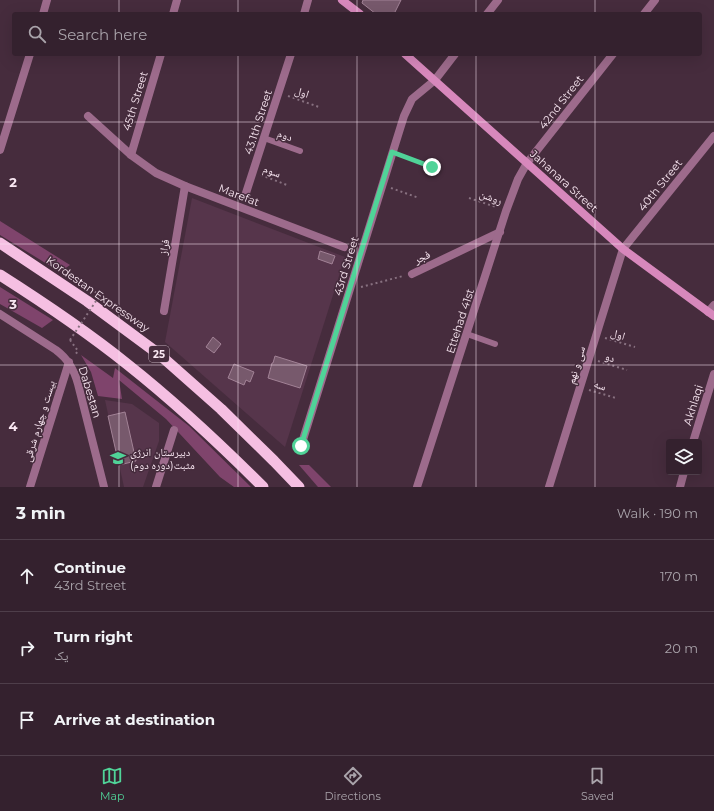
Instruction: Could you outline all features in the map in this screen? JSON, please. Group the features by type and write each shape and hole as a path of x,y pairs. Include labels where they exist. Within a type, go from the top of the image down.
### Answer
{"highway":[{"name":"Kordestan Expressway","path":"0,243 87,301 160,355 221,410 299,487"},
{"name":"25","path":"0,275 128,365 224,449 263,487"}],"main road":[{"path":"342,0 357,12"},
{"name":"Jahanara Street","path":"408,56 623,249 711,314"}],"street":[{"path":"43,12 47,0"},
{"path":"174,12 177,0"},
{"path":"305,12 308,0"},
{"path":"489,12 498,0"},
{"path":"646,12 655,0"},
{"path":"0,150 29,56"},
{"name":"45th Street","path":"130,155 160,56"},
{"name":"43.1th Street","path":"244,196 290,56"},
{"name":"43rd Street","path":"301,446 404,116 412,100 435,80 454,56"},
{"name":"42nd Street","path":"527,163 611,56"},
{"name":"Marefat","path":"88,116 130,155 156,173 185,186 344,247"},
{"name":"40th Street","path":"623,249 714,136"},
{"name":"Ettehad 41st","path":"417,487 506,211 518,179 527,163"},
{"name":"فراز","path":"164,311 185,186"},
{"name":"فجر","path":"412,274 500,232"},
{"name":"سی و نهم","path":"549,487 623,249"},
{"path":"711,314 714,305"},
{"name":"Dabestan","path":"0,314 46,342 63,355 69,362 78,384 104,487"},
{"name":"بیست و چهارم شرقی","path":"30,487 69,362"},
{"name":"Akhlaqi","path":"694,439 714,374"},
{"path":"156,487 174,430"},
{"path":"680,487 683,475"}],"lane":[{"name":"دوم","path":"264,138 300,151"},
{"path":"467,334 496,344"}],"path":[{"name":"اول","path":"279,93 319,107"},
{"path":"392,152 432,167"},
{"name":"سوم","path":"252,172 287,185"},
{"path":"382,185 419,198"},
{"name":"روشن","path":"469,198 506,211"},
{"name":"فجر","path":"350,290 412,274"},
{"path":"78,351 70,340 102,292 97,291"},
{"name":"اول","path":"596,335 635,347"},
{"name":"دو","path":"589,359 627,370"},
{"name":"سه","path":"580,387 616,398"}],"shaded area":[{"path":"192,198 345,257 285,447 165,342"},
{"path":"0,221 70,265 60,272 0,235"},
{"path":"0,287 53,320 42,328 0,304"},
{"path":"81,355 113,378 115,368 189,426 251,487 234,487 220,477 166,419 119,380 122,399 98,396 91,372"},
{"path":"105,400 132,404 159,423 159,441 143,487 124,487"},
{"path":"299,465 309,465 331,487 318,487"}],"building":[{"path":"363,0 401,0 395,12 373,12 362,3"},
{"path":"320,251 335,256 332,264 318,259"},
{"path":"213,337 221,344 214,353 206,347"},
{"path":"275,356 307,366 300,388 268,378"},
{"path":"234,364 254,372 250,382 246,380 244,385 228,378"},
{"path":"125,412 136,461 119,465 108,416"}],"place":[{"name":"دبیرستان انرژی مثبت(دوره دوم)","path":"118,458"}],"route":[{"path":"301,446 392,152 432,167"}]}
